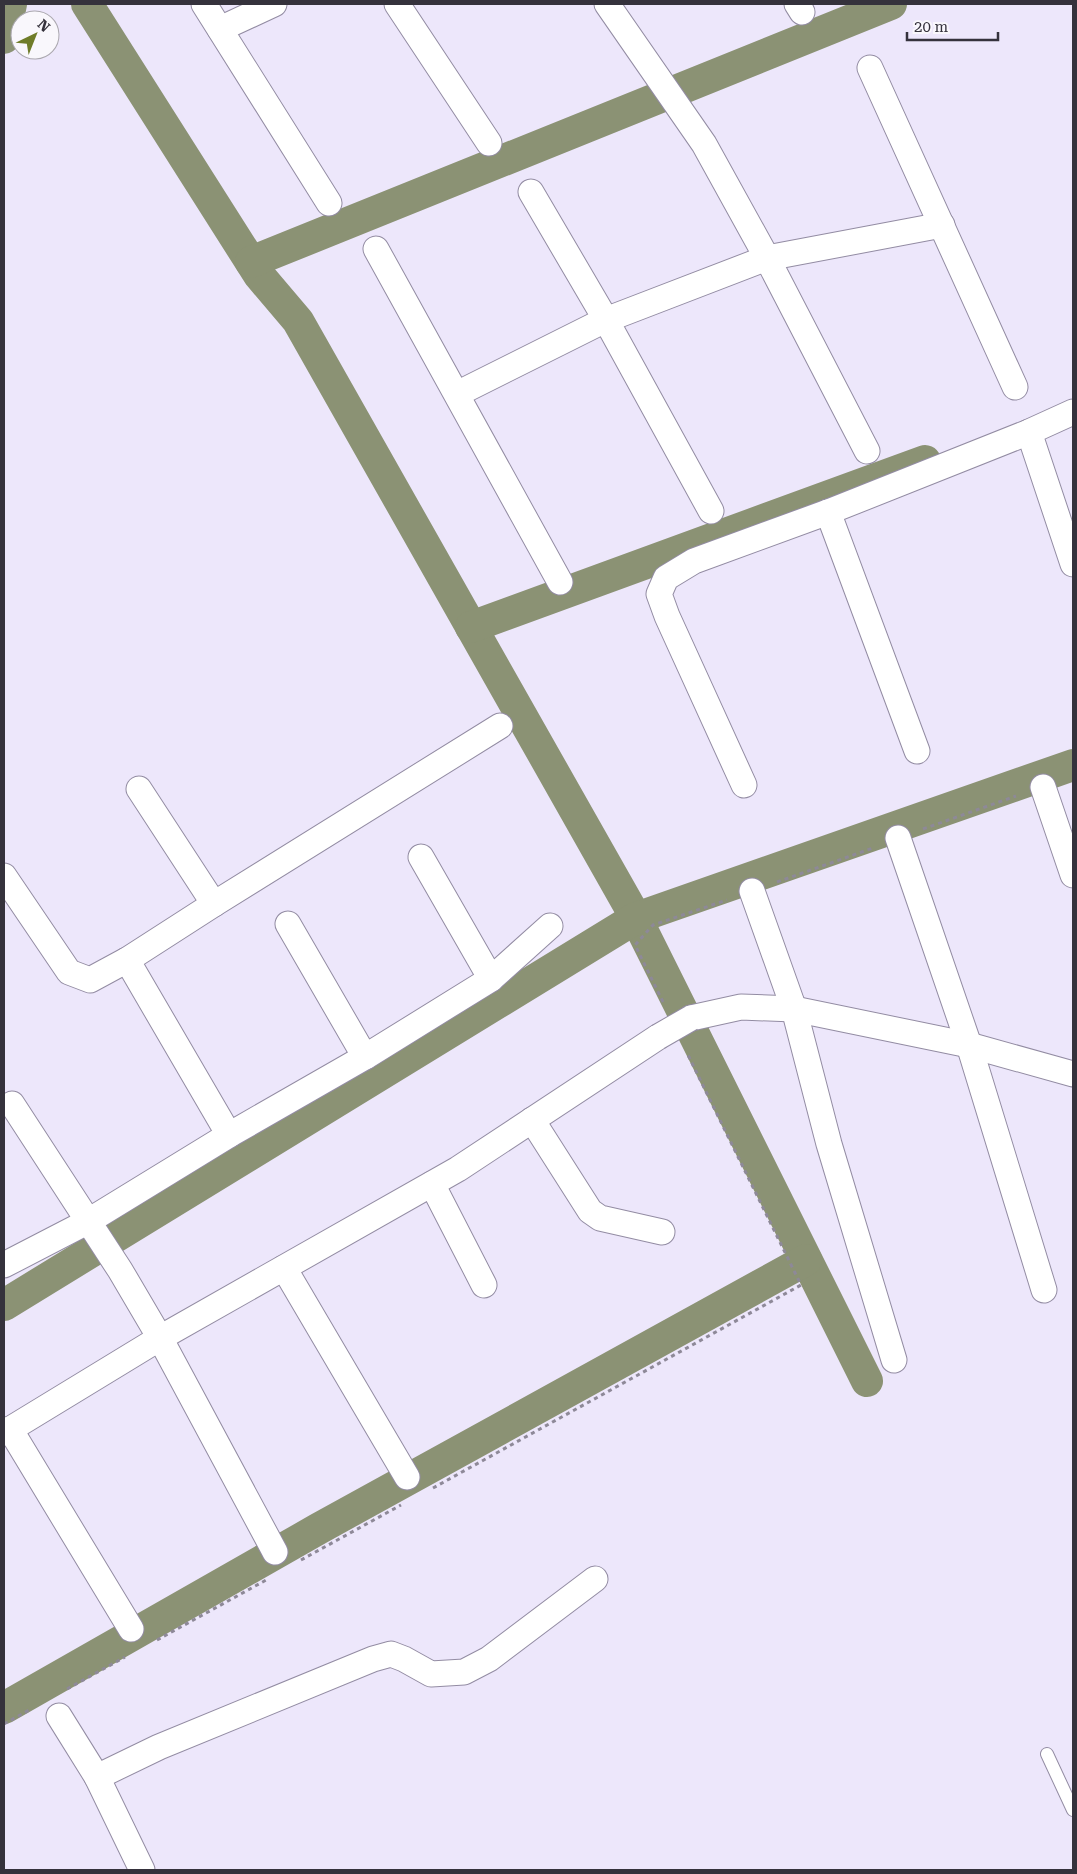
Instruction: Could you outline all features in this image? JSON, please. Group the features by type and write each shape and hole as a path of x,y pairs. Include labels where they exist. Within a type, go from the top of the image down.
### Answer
{"street":[{"path":"204,4 329,203"},
{"path":"220,29 274,4"},
{"path":"397,4 489,143"},
{"path":"607,4 636,49 704,144 767,258 867,451"},
{"path":"870,68 1015,387"},
{"path":"531,192 606,320 711,511"},
{"path":"457,394 606,320 767,258 942,225"},
{"path":"376,249 560,582"},
{"path":"744,785 667,616 659,594 666,578 694,561 828,512 1029,432 1073,412"},
{"path":"1029,432 1073,564"},
{"path":"828,512 917,751"},
{"path":"4,876 69,972 90,980 127,960 500,726"},
{"path":"1043,787 1073,875"},
{"path":"139,789 214,904"},
{"path":"898,838 969,1046 1044,1290"},
{"path":"421,857 491,979"},
{"path":"752,891 794,1009 829,1144 894,1360"},
{"path":"288,924 365,1057"},
{"path":"4,1265 87,1222 229,1135 365,1057 491,979 550,926"},
{"path":"127,960 229,1135"},
{"path":"131,1629 7,1431 160,1338 458,1169 658,1037 691,1018 741,1007 794,1009 969,1046 1073,1074"},
{"path":"12,1104 120,1270 160,1338 275,1552"},
{"path":"532,1120 590,1211 600,1218 662,1232"},
{"path":"432,1184 484,1285"},
{"path":"284,1268 406,1478"},
{"path":"97,1777 159,1747 372,1659 391,1654 431,1674 464,1672 489,1659 595,1578"},
{"path":"59,1716 97,1777 142,1870"}],"lane":[{"path":"1047,1754 1073,1810"}],"waterway":[{"path":"4,38 11,4"},
{"path":"87,4 259,275 298,321 636,918 867,1381"},
{"path":"251,262 891,4"},
{"path":"471,627 925,461"},
{"path":"4,1305 636,918 1073,765"},
{"path":"4,1708 318,1529 806,1260"}]}
